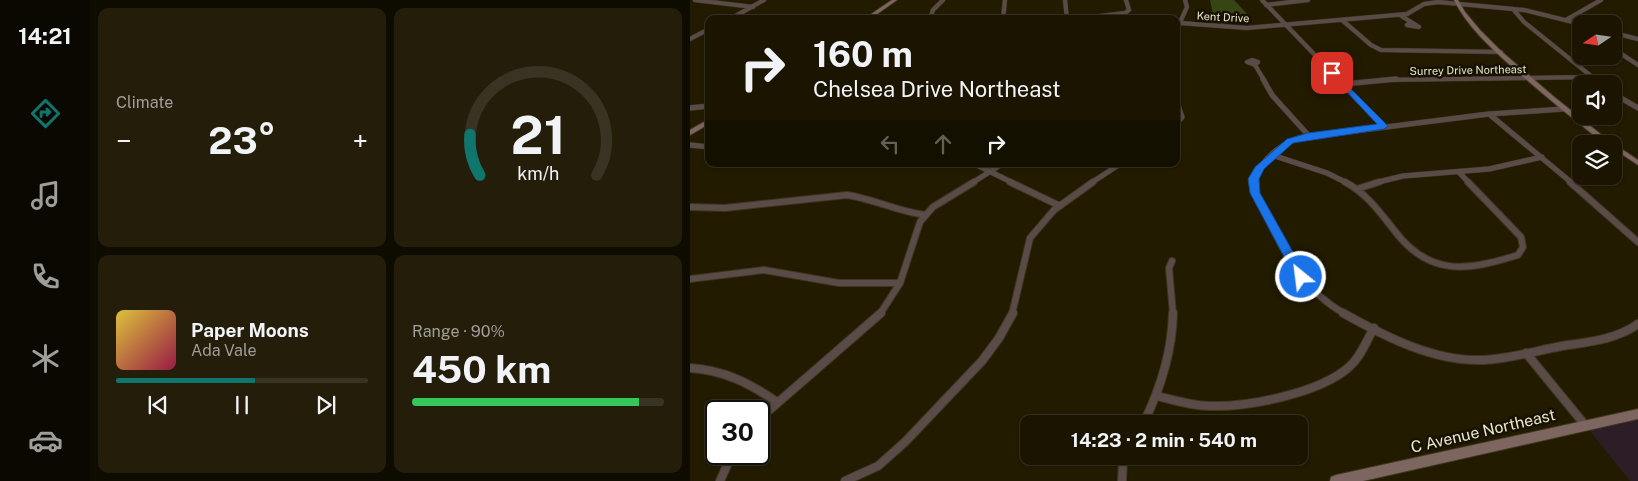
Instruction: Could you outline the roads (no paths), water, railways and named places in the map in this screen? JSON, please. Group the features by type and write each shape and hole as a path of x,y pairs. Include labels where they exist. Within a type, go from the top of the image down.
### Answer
{"main road":[{"path":"872,15 895,0"},
{"path":"1456,2 1463,16 1501,52 1563,109 1598,135"},
{"path":"690,133 705,124"},
{"path":"1622,152 1638,163"},
{"name":"C Avenue Northeast","path":"1336,481 1638,414"}],"street":[{"path":"695,0 753,7"},
{"path":"738,15 764,0"},
{"path":"931,15 933,10 943,0"},
{"path":"1003,15 1005,0"},
{"path":"1065,0 1067,15"},
{"path":"1109,15 1125,13 1129,10 1126,0"},
{"path":"1180,23 1187,7 1185,0"},
{"path":"1262,0 1384,126"},
{"path":"1266,5 1308,0"},
{"path":"1566,20 1602,0"},
{"name":"Kent Drive","path":"1180,23 1238,28 1264,27 1400,15 1411,13 1429,3 1456,2 1514,9 1572,22"},
{"path":"1514,9 1524,22 1590,75"},
{"path":"1400,15 1410,23"},
{"path":"1342,20 1371,45 1381,50 1501,52"},
{"path":"690,39 705,31"},
{"path":"1622,35 1638,39"},
{"path":"1622,54 1638,65"},
{"path":"1255,65 1272,94 1308,136"},
{"name":"Surrey Drive Northeast","path":"1344,84 1398,80 1572,77"},
{"path":"1622,99 1638,108"},
{"path":"690,108 705,106"},
{"path":"1563,109 1489,114 1308,136 1290,141 1272,155 1255,173 1253,186 1301,277 1327,304 1423,350 1456,359 1489,360 1618,335 1638,324"},
{"path":"1489,114 1635,236 1638,242"},
{"path":"690,145 705,147"},
{"path":"1272,155 1338,179 1357,190 1377,208 1407,247 1423,260 1448,267 1481,263 1518,255 1524,247 1517,231 1459,172"},
{"path":"1357,190 1371,183 1404,175 1488,169 1542,157"},
{"path":"981,167 1060,206"},
{"path":"770,409 879,315 900,283 916,233 926,215 943,199 997,167"},
{"path":"844,481 880,464 901,447 984,358 1000,337 1013,313 1019,292 1025,253 1039,225 1060,206 1116,167"},
{"path":"690,207 724,208 846,195 866,197 905,213 926,215"},
{"path":"1147,415 1157,396 1169,359 1173,336 1174,301 1169,268 1172,261"},
{"path":"690,279 764,270 839,283 900,283"},
{"path":"1157,396 1189,404 1211,406 1305,390 1324,384 1349,368 1374,328"},
{"path":"1526,353 1585,425"},
{"path":"690,368 725,372 742,379 777,402"},
{"path":"720,481 727,465"},
{"path":"1122,481 1123,465"}]}
